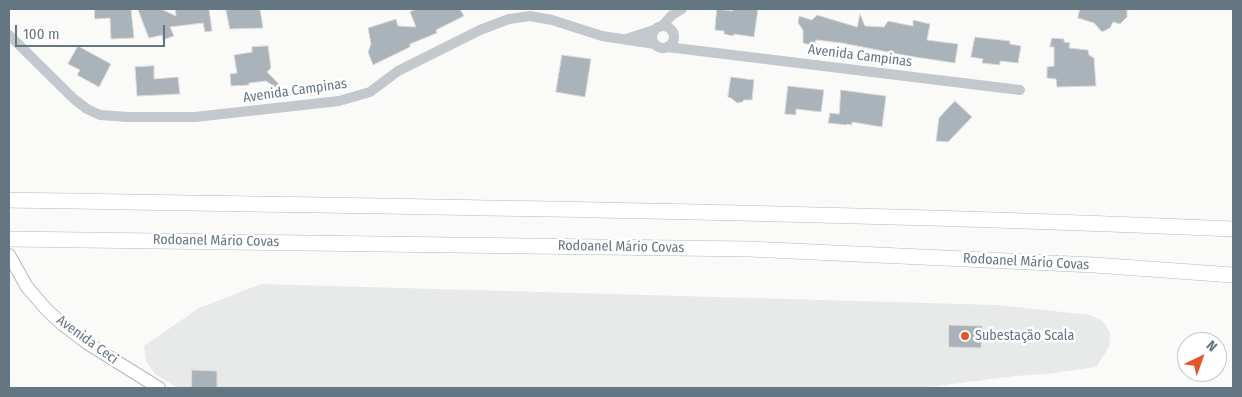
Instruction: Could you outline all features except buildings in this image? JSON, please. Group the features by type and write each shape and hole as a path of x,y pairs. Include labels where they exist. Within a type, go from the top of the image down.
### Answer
{"highway":[{"path":"9,200 689,212 1233,229"},
{"name":"Rodoanel Mário Covas","path":"9,239 749,249 1094,264 1233,275"}],"main road":[{"name":"Avenida Ceci","path":"9,255 27,287 62,324 86,343 159,388"}],"street":[{"path":"655,44 652,40 666,34 672,15 683,9"},
{"name":"Avenida Campinas","path":"9,35 74,99 87,109 100,115 195,117 352,98 370,92 398,70 480,30 509,19 537,17 602,36 655,44 661,47 666,34"},
{"name":"Avenida Campinas","path":"622,40 666,34 696,50 1020,90"}],"shaded area":[{"path":"261,284 997,305 1090,315 1103,321 1110,333 1109,347 1096,367 921,388 178,388 155,374 146,361 144,346 199,308"}],"place":[{"name":"Subestação Scala","path":"965,336"}]}
